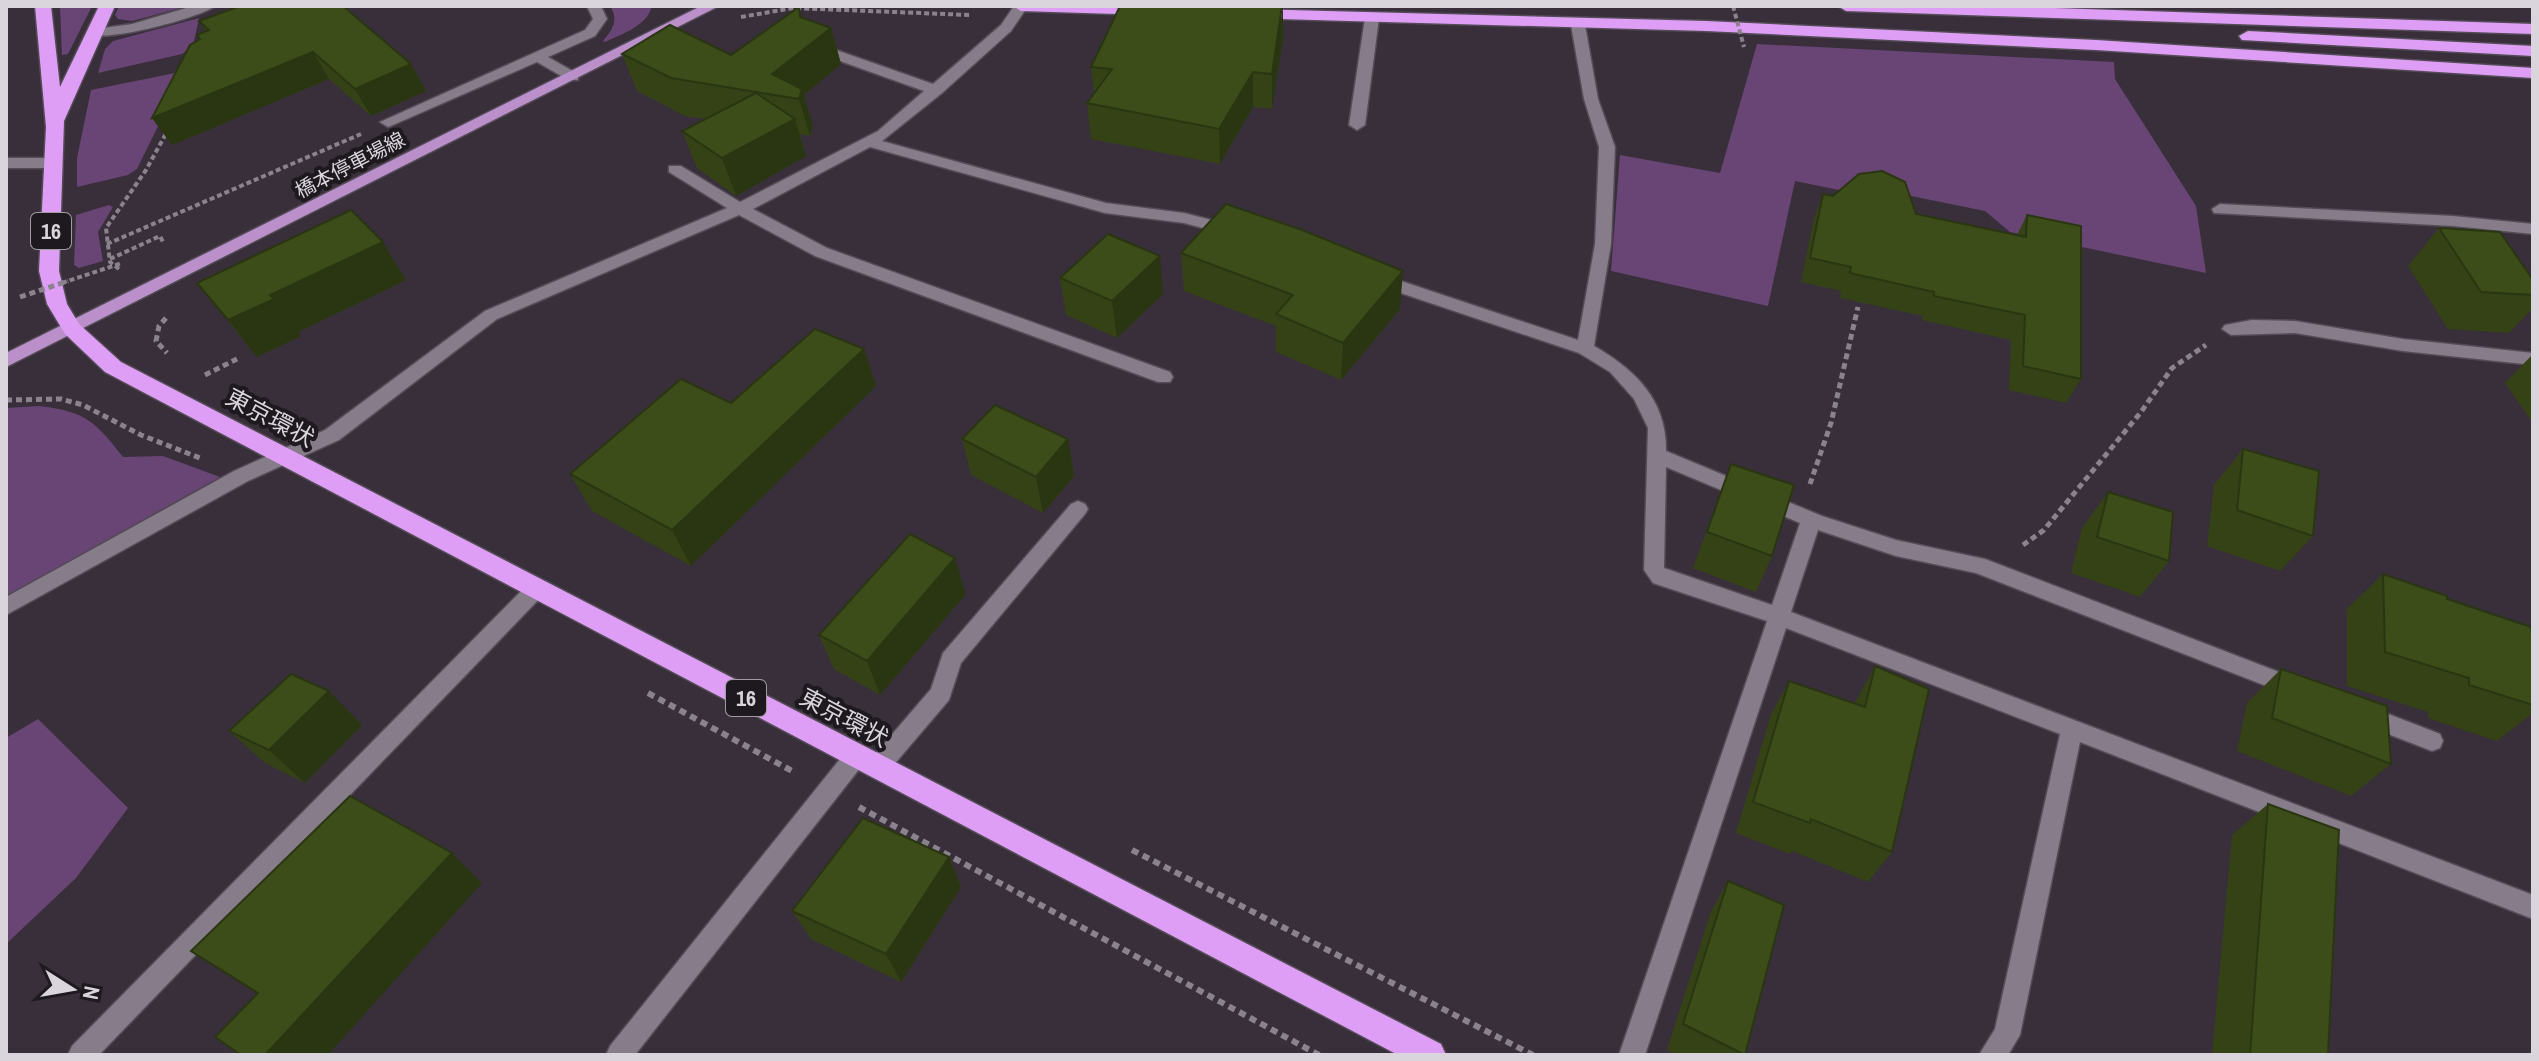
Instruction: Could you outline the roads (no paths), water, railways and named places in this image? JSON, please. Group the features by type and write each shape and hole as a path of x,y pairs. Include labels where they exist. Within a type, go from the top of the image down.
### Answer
{"highway":[{"name":"16","path":"43,6 55,127 49,271 57,304 72,329"},
{"name":"16","path":"55,127 70,84 107,6"},
{"path":"1021,6 1165,11"},
{"path":"1846,6 2141,29 2533,51"},
{"path":"1863,7 2532,29"},
{"path":"1228,13 1578,25 1706,26 2081,44 2533,73"},
{"name":"東京環状","path":"72,329 113,367 1430,1055"}],"main road":[{"name":"橋本停車場線","path":"6,361 712,6"},
{"path":"645,40 675,8"}],"street":[{"path":"94,33 133,28 208,6"},
{"path":"388,122 590,33 600,19 594,6"},
{"path":"6,607 241,476 332,435 491,315 740,209 868,142 899,123 937,90 1006,28 1021,6"},
{"path":"1357,125 1372,18"},
{"path":"1578,25 1591,99 1607,147 1603,244 1585,349"},
{"path":"817,48 937,90"},
{"path":"537,56 573,77"},
{"path":"868,142 1105,208 1184,218 1248,236"},
{"path":"6,163 54,163"},
{"path":"675,169 740,209 821,252 1164,377"},
{"path":"2220,209 2453,221 2533,229"},
{"path":"1360,273 1585,349 1616,367 1642,396 1657,428 1654,570 1660,577 1779,616 2533,907"},
{"path":"2231,329 2250,325 2283,326 2406,345 2533,359"},
{"path":"1658,456 1883,544 1949,562 1978,565 2315,695"},
{"path":"619,1055 828,790 867,762 941,693 951,659 1078,509"},
{"path":"1632,1055 1812,518"},
{"path":"81,1055 537,588"},
{"path":"2344,707 2432,741"},
{"path":"1992,1055 2007,1035 2072,728"}]}
